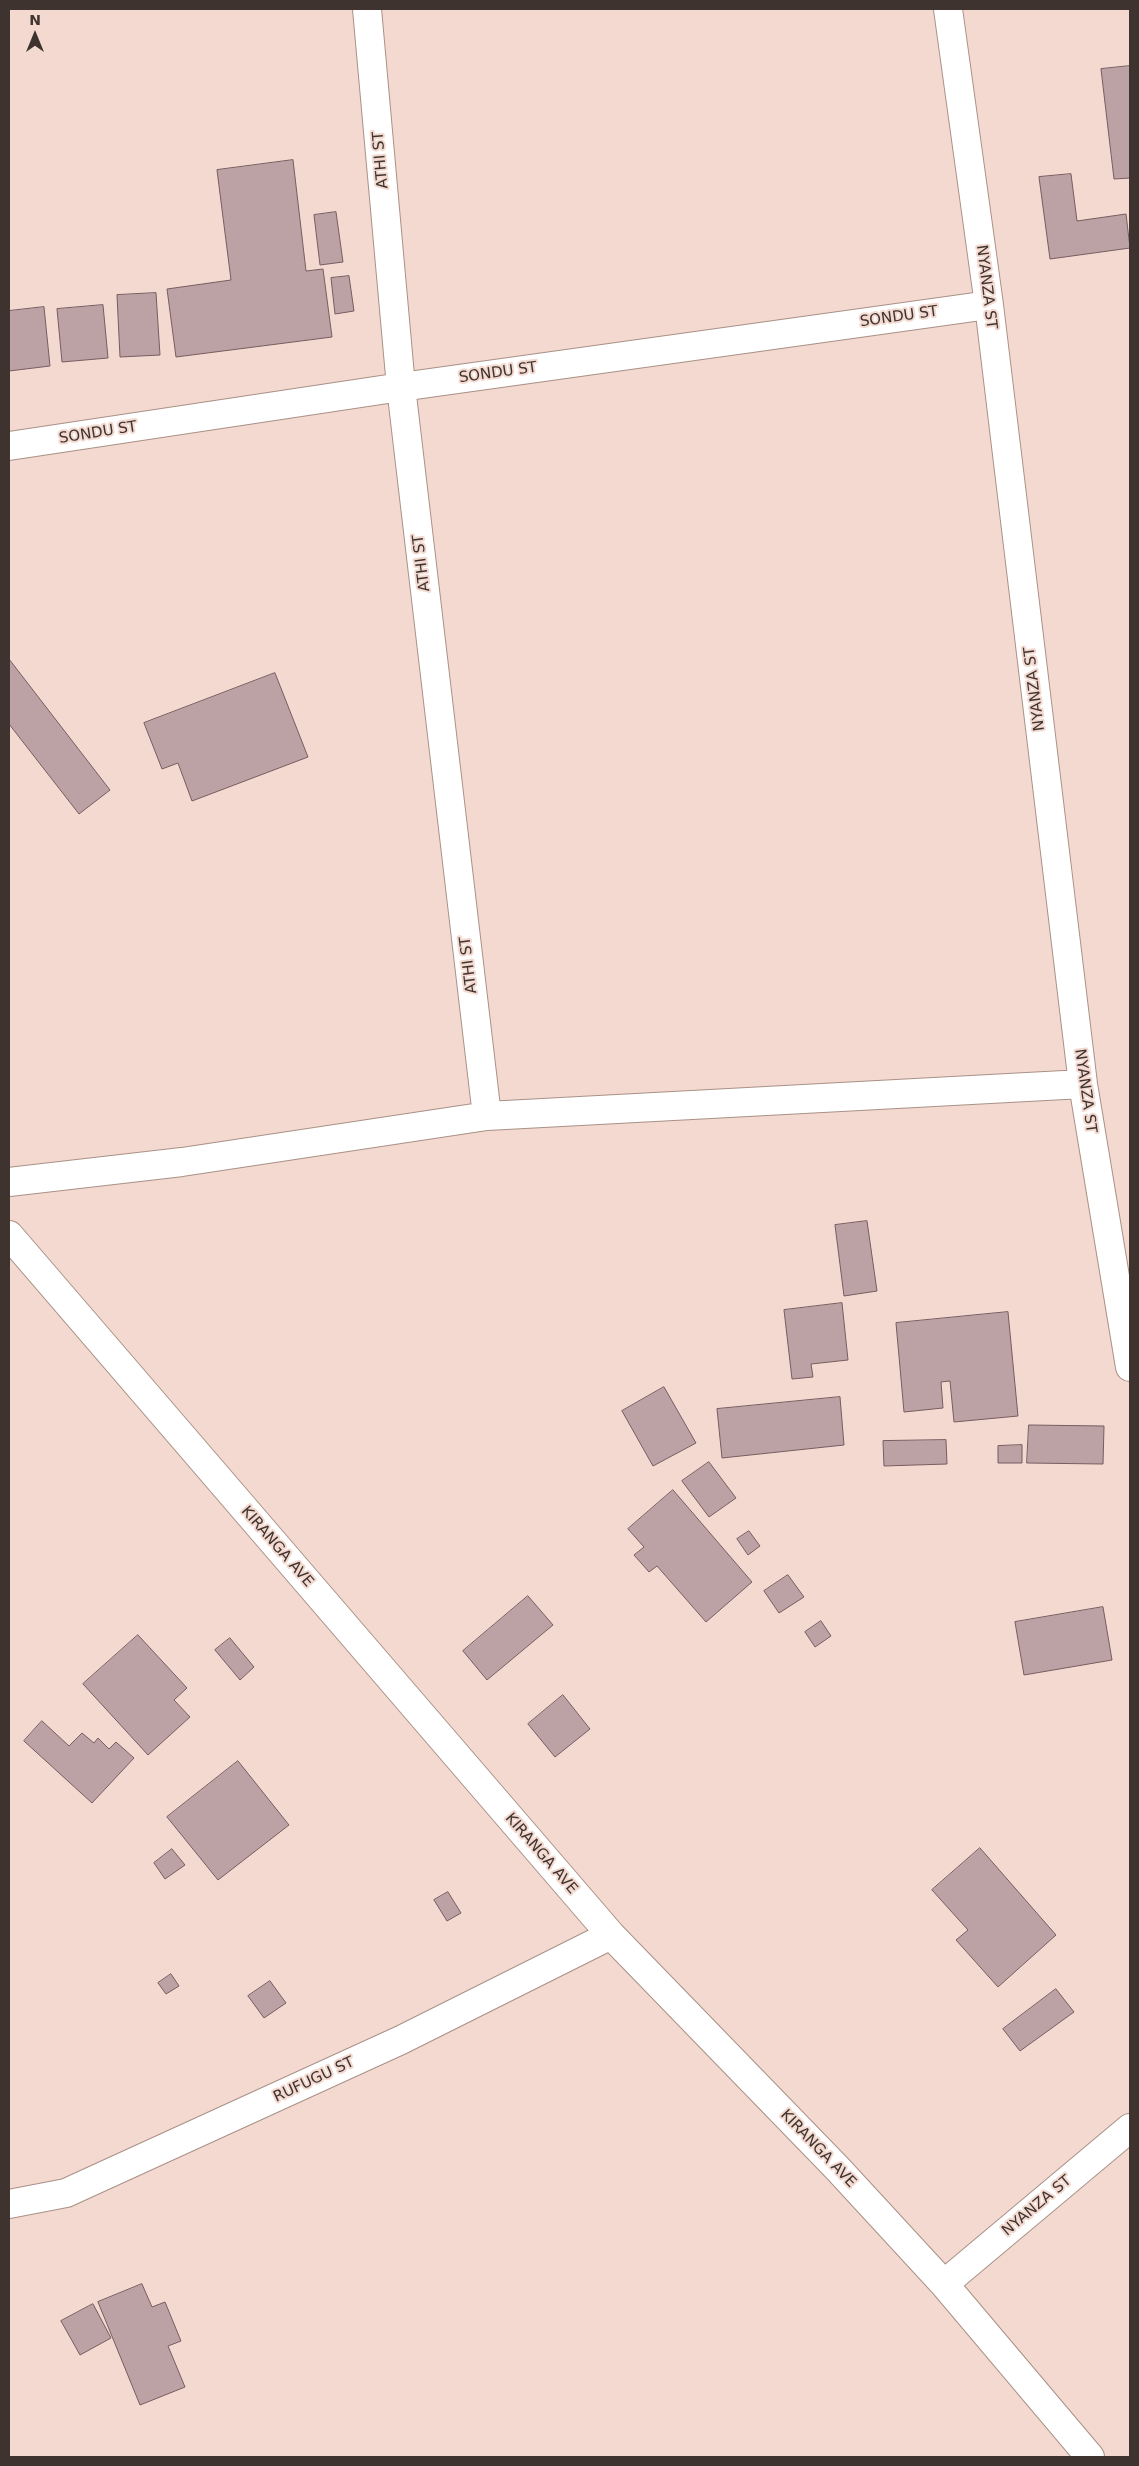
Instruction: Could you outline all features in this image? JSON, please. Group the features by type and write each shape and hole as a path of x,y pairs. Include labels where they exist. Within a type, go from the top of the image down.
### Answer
{"street":[{"name":"ATHI ST","path":"367,9 401,387 487,1116"},
{"name":"NYANZA ST","path":"948,9 989,305 1083,1084 1130,1367"},
{"name":"SONDU ST","path":"9,446 401,387 989,305"},
{"path":"9,1182 182,1162 487,1116 1083,1084"},
{"name":"KIRANGA AVE","path":"9,1235 611,1936 838,2169 944,2284 1090,2457"},
{"name":"RUFUGU ST","path":"9,2204 66,2193 400,2040 611,1936"},
{"name":"NYANZA ST","path":"944,2284 1130,2128"}],"building":[{"path":"1130,66 1130,178 1114,179 1101,69"},
{"path":"293,160 306,271 323,269 332,337 176,357 167,289 231,280 217,170"},
{"path":"1071,174 1077,221 1126,214 1130,248 1050,259 1039,177"},
{"path":"336,212 343,262 320,265 314,215"},
{"path":"349,276 354,311 335,314 331,278"},
{"path":"156,293 160,355 120,357 117,295"},
{"path":"103,305 108,358 62,362 57,309"},
{"path":"44,307 50,366 9,371 9,311"},
{"path":"9,659 110,790 79,814 9,724"},
{"path":"275,673 308,757 192,801 178,763 162,769 144,723"},
{"path":"867,1221 877,1291 844,1296 835,1225"},
{"path":"842,1303 848,1360 811,1364 813,1377 792,1379 784,1310"},
{"path":"1008,1312 1018,1416 954,1422 950,1381 941,1382 943,1408 904,1412 896,1323"},
{"path":"664,1387 696,1443 653,1466 622,1411"},
{"path":"840,1397 844,1445 722,1458 717,1409"},
{"path":"1029,1425 1104,1426 1103,1464 1027,1463"},
{"path":"946,1440 947,1464 884,1466 883,1441"},
{"path":"1022,1445 1022,1463 998,1463 998,1446"},
{"path":"709,1462 736,1498 709,1517 682,1481"},
{"path":"673,1490 752,1582 706,1622 657,1566 649,1572 634,1555 644,1547 628,1529"},
{"path":"749,1531 760,1546 748,1555 737,1539"},
{"path":"788,1575 804,1597 779,1613 764,1591"},
{"path":"528,1596 553,1625 487,1680 463,1651"},
{"path":"1103,1607 1112,1660 1024,1675 1015,1622"},
{"path":"821,1621 831,1636 815,1647 805,1632"},
{"path":"138,1635 187,1688 174,1700 190,1717 148,1755 83,1684"},
{"path":"230,1638 254,1667 240,1680 215,1650"},
{"path":"563,1695 590,1729 555,1757 528,1724"},
{"path":"42,1721 69,1746 82,1733 94,1743 98,1738 109,1749 116,1742 134,1758 92,1803 24,1741"},
{"path":"238,1761 289,1825 218,1880 167,1817"},
{"path":"980,1848 1056,1935 998,1987 956,1940 968,1930 932,1890"},
{"path":"172,1849 185,1865 165,1879 154,1863"},
{"path":"448,1892 461,1913 447,1921 434,1900"},
{"path":"171,1974 179,1986 166,1994 158,1983"},
{"path":"270,1981 286,2003 264,2018 248,1996"},
{"path":"1056,1989 1074,2012 1020,2051 1003,2029"},
{"path":"142,2284 152,2307 165,2302 181,2341 168,2346 185,2387 140,2405 98,2302"},
{"path":"93,2304 111,2338 80,2355 61,2321"}]}
